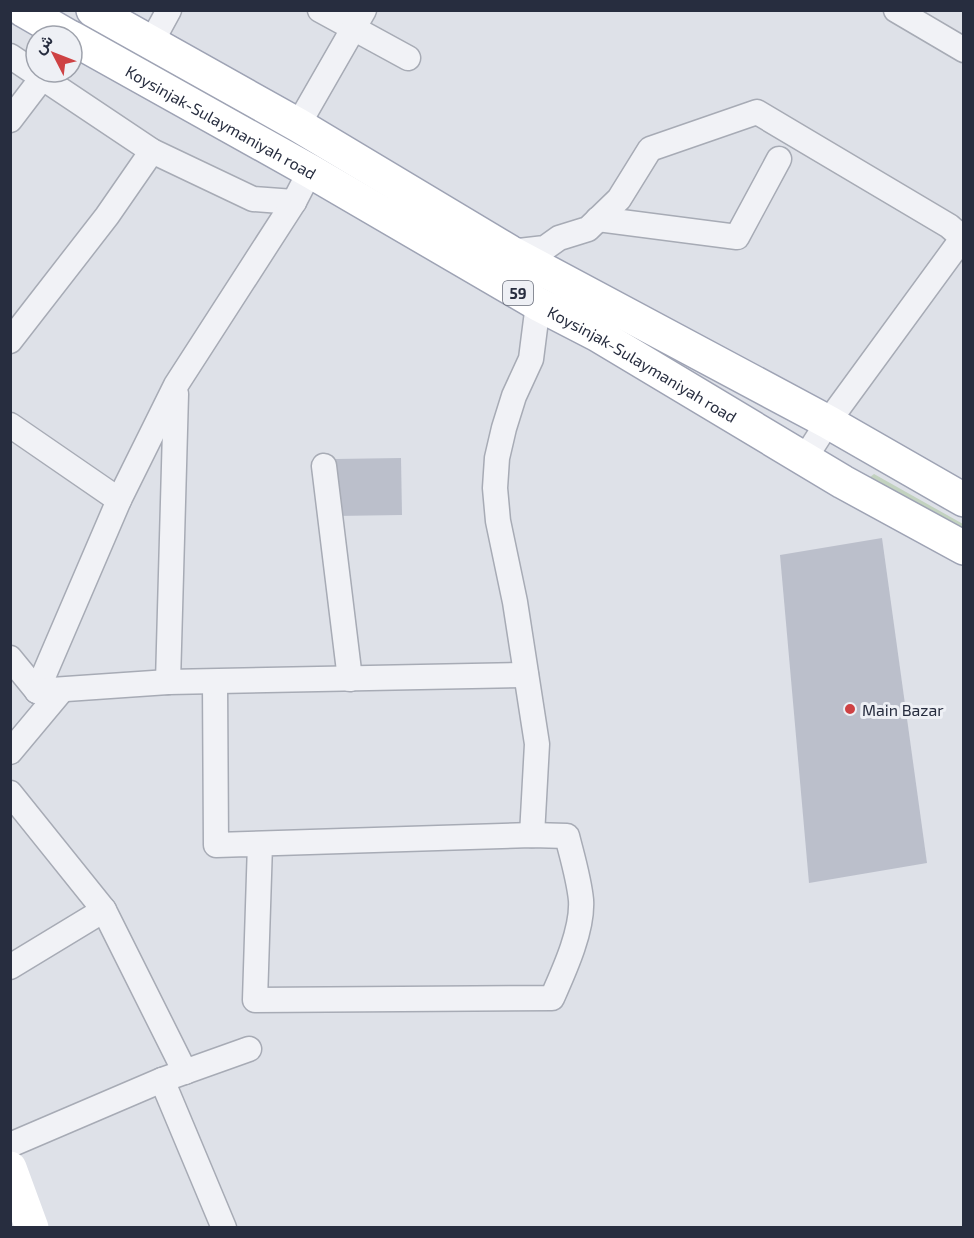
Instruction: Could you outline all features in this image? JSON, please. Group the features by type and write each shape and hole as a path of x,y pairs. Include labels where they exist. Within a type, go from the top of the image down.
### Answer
{"main road":[{"name":"Koysinjak-Sulaymaniyah road","path":"23,10 47,24"},
{"name":"59","path":"93,10 298,125 510,252 828,422 963,500"},
{"name":"Koysinjak-Sulaymaniyah road","path":"84,45 310,171 538,304 598,335 805,458 963,548"},
{"path":"10,1168 32,1227"}],"street":[{"path":"151,43 169,10"},
{"path":"320,10 359,20 408,58"},
{"path":"896,10 963,50"},
{"path":"298,125 359,20"},
{"path":"10,56 24,66"},
{"path":"10,120 37,84"},
{"path":"51,84 152,151 253,200 294,202"},
{"path":"510,252 545,248 559,238 588,229 619,199 650,149 757,112 949,226 963,238 828,422 805,458"},
{"path":"10,340 107,216 152,151"},
{"path":"598,219 737,237 779,159"},
{"path":"10,752 49,691 119,500 176,385 294,202 310,171"},
{"path":"532,835 537,744 515,602 498,521 495,488 497,458 504,428 514,396 531,359 538,304"},
{"path":"168,682 176,385"},
{"path":"10,425 119,500"},
{"path":"324,466 350,679"},
{"path":"10,658 49,691 168,682 526,675"},
{"path":"215,682 216,845 532,835 567,836 581,901 578,928 552,998 255,1000 260,844"},
{"path":"10,793 104,910 185,1072"},
{"path":"10,967 104,910"},
{"path":"10,1145 162,1080 249,1049"},
{"path":"162,1080 224,1227"}],"green space":[{"path":"874,474 963,524 963,535 869,478"}],"building":[{"path":"401,458 402,515 335,516 335,459"},
{"name":"Main Bazar","path":"882,538 927,863 809,883 780,555"}],"place":[{"name":"Main Bazar","path":"850,709"}]}
